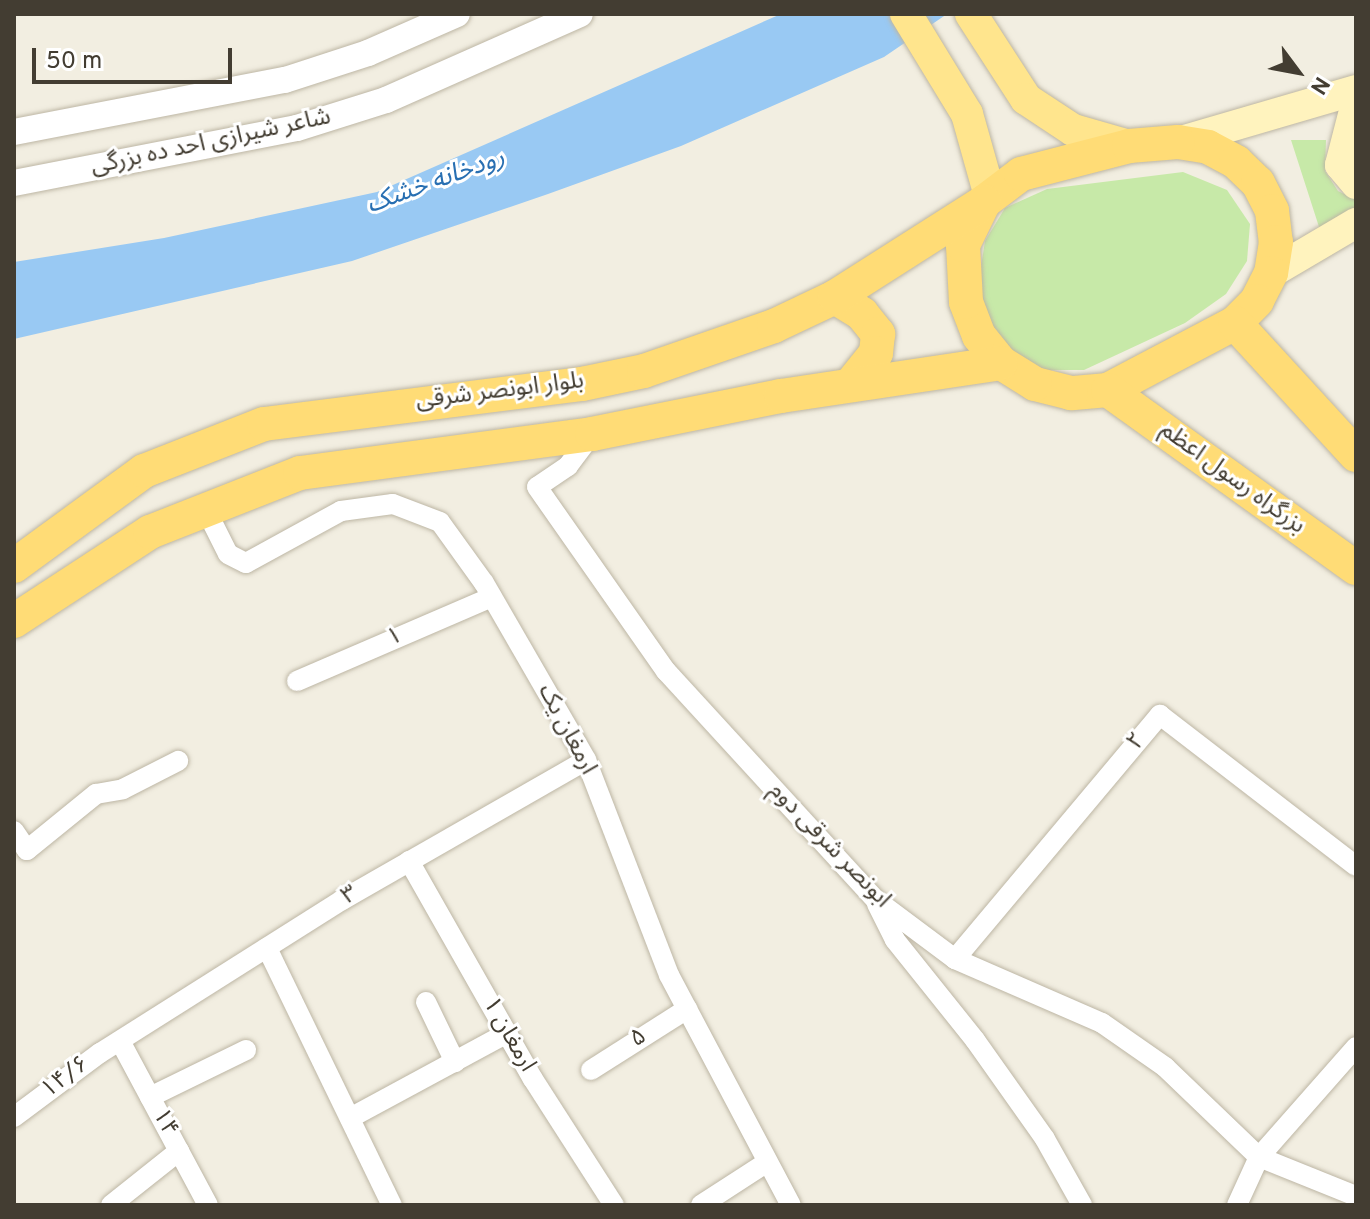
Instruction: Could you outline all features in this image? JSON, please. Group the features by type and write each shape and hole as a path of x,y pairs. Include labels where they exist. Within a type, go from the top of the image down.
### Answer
{"highway":[{"path":"1178,142 1208,147 1236,162 1258,183 1272,211 1276,242 1271,273 1257,301 1235,323 1108,390 1059,390 1035,384 1001,363 979,336 966,302 963,245 987,199 1021,174 1129,146 1178,142"},
{"name":"بلوار ابونصر شرقی","path":"14,566 144,471 264,424 632,374 774,326 835,297 987,199"},
{"path":"835,297 862,314 878,334 876,353 851,384"},
{"path":"1235,323 1356,455"},
{"path":"14,621 150,532 300,473 592,434 851,384 1001,363"},
{"name":"بزرگراه رسول اعظم","path":"1108,390 1356,568"}],"main road":[{"path":"906,14 954,88 987,199"},
{"path":"971,14 1012,85 1047,115 1091,137 1129,146"},
{"path":"1178,142 1356,90"},
{"path":"1356,103 1340,165 1356,184"},
{"path":"1271,273 1356,223"}],"street":[{"path":"14,132 285,80 368,53 457,14"},
{"name":"شاعر شیرازی احد ده بزرگی","path":"14,183 297,128 386,100 580,14"},
{"name":"ابونصر شرقی دوم","path":"592,434 568,466 537,487 666,671 876,900 955,959 1102,1023 1165,1067 1259,1157"},
{"name":"ارمغان یک","path":"205,508 228,554 246,563 341,511 393,504 440,522 492,597 586,760 687,1009 791,1205"},
{"name":"۱","path":"297,681 492,597"},
{"name":"۲","path":"955,959 1160,715 1356,866"},
{"name":"۳","path":"120,1041 409,861 586,760"},
{"path":"14,831 27,850 96,794 123,789 178,761"},
{"name":"ارمغان ۱","path":"409,861 507,1033 611,1204"},
{"path":"876,900 895,940 984,1052 1082,1205"},
{"path":"267,948 392,1205"},
{"path":"426,1002 455,1062"},
{"name":"۵","path":"591,1070 687,1009"},
{"path":"350,1118 507,1033"},
{"name":"۱۴","path":"120,1041 208,1205"},
{"name":"۱۴/۶","path":"14,1117 120,1041"},
{"path":"1237,1205 1259,1157 1356,1047"},
{"path":"150,1097 246,1050"},
{"path":"111,1205 179,1151"},
{"path":"1259,1157 1356,1196"},
{"path":"701,1205 766,1163"}],"green space":[{"path":"1291,140 1326,140 1325,171 1338,191 1356,200 1356,208 1320,230"},
{"path":"1183,172 1227,190 1250,224 1247,261 1226,294 1185,323 1084,370 1043,370 1011,355 990,324 978,286 985,241 1005,208 1047,189"}],"water":[{"name":"رودخانه خشک","path":"781,14 947,14 884,57 681,146 548,194 352,261 14,339 14,262 164,238 377,192"}]}
